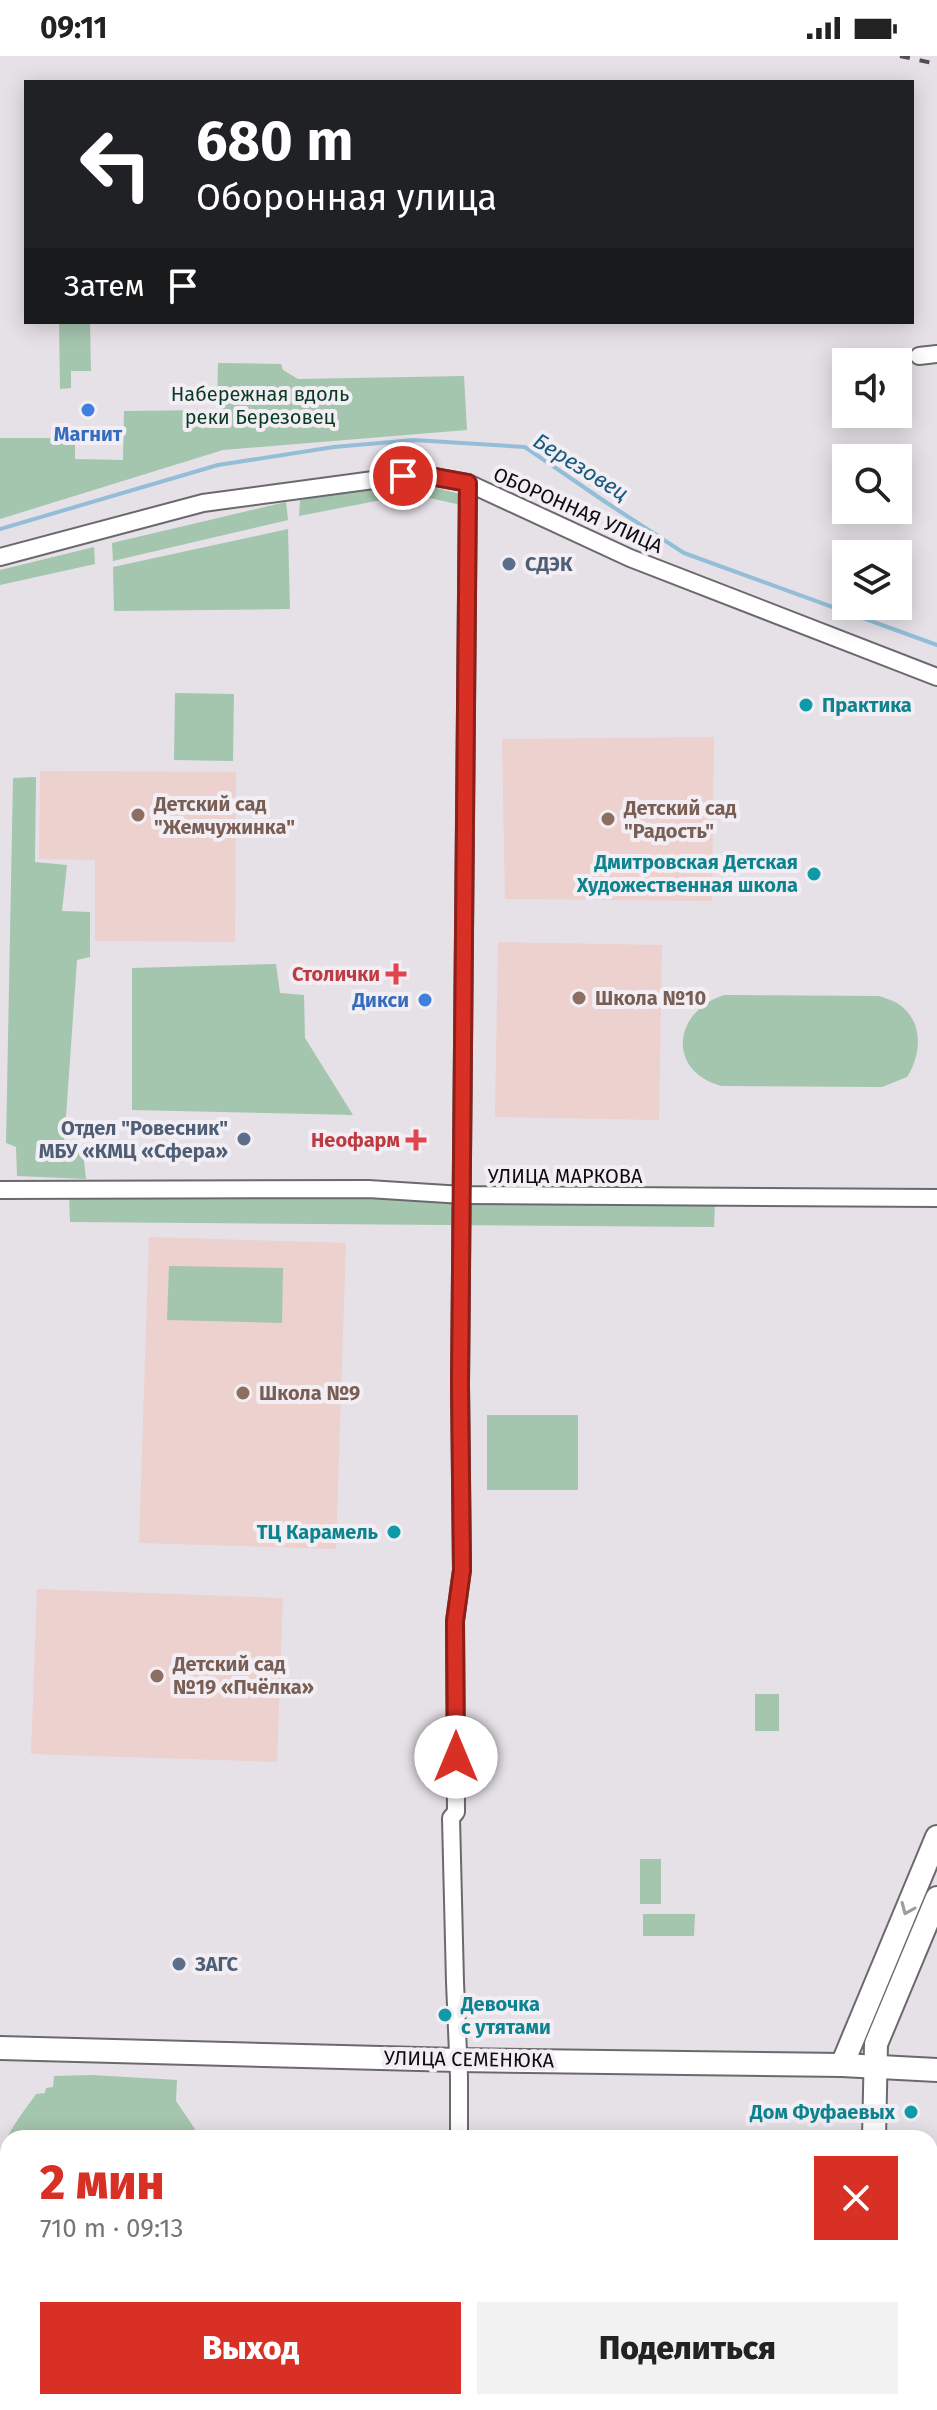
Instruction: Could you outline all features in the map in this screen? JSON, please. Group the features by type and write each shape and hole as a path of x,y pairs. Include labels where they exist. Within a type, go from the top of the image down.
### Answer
{"main road":[{"path":"842,2065 937,1837"},
{"path":"874,2130 876,2044 937,1898"},
{"path":"858,2026 861,2051 875,2067"},
{"name":"УЛИЦА СЕМЕНЮКА","path":"0,2048 458,2060 842,2065 937,2070"}],"street":[{"path":"919,356 937,354"},
{"name":"ОБОРОННАЯ УЛИЦА","path":"0,557 203,503 403,476 435,477 468,483 630,558 937,677"},
{"path":"459,2130 451,1818 456,1812 455,1621 462,1570 460,1384 468,483"},
{"name":"УЛИЦА МАРКОВА","path":"0,1190 368,1189 463,1195 937,1198"}],"shaded area":[{"name":"Детский сад \"Радость\"","path":"714,737 712,901 505,899 502,739"},
{"name":"Детский сад \"Жемчужинка\"","path":"40,771 236,772 235,942 95,941 95,860 39,859"},
{"name":"Школа №10","path":"498,942 662,945 659,1120 495,1117"},
{"name":"Школа №9","path":"149,1237 346,1243 336,1549 139,1543"},
{"name":"Детский сад №19 «Пчёлка»","path":"37,1589 283,1598 277,1762 31,1754"}],"green space":[{"path":"59,324 90,324 91,371 71,371 71,388 60,389"},
{"name":"Набережная вдоль реки Березовец","path":"218,363 281,364 283,370 298,379 464,376 467,430 223,450 0,519 0,438 75,438 75,459 123,460 124,411 217,410"},
{"path":"409,481 464,495 461,505 412,494 299,516 300,500"},
{"path":"286,502 288,520 113,561 112,543"},
{"path":"288,529 290,609 114,611 113,567"},
{"path":"94,547 95,564 0,585 0,570"},
{"path":"175,693 234,694 233,761 174,760"},
{"path":"36,777 35,862 67,865 62,911 90,912 90,957 77,960 64,1145 83,1152 86,1179 17,1176 16,1147 6,1143 13,778"},
{"path":"276,964 280,993 304,995 305,1038 353,1115 132,1110 132,968"},
{"path":"724,995 879,996 897,1003 912,1018 918,1038 916,1058 907,1077 882,1087 722,1086 704,1079 692,1068 685,1056 683,1042 694,1014"},
{"path":"69,1194 715,1202 714,1227 70,1222"},
{"path":"169,1266 283,1268 282,1323 167,1320"},
{"path":"487,1415 578,1415 578,1490 487,1490"},
{"path":"755,1694 779,1694 779,1731 755,1731"},
{"path":"640,1859 661,1859 661,1904 640,1904"},
{"path":"643,1914 695,1914 694,1936 643,1936"},
{"path":"54,2076 177,2080 176,2101 196,2130 12,2130 36,2094 45,2093 46,2088 53,2087"}],"waterway":[{"name":"Березовец","path":"0,529 218,465 334,447 414,440 525,447 684,553 937,645"}],"railway":[{"path":"900,56 937,64"}],"place":[{"name":"Магнит","path":"88,410"},
{"name":"СДЭК","path":"509,564"},
{"name":"Практика","path":"806,705"},
{"name":"Детский сад \"Жемчужинка\"","path":"138,815"},
{"name":"Детский сад \"Радость\"","path":"608,819"},
{"name":"Дмитровская Детская Художественная школа","path":"814,874"},
{"name":"Столички","path":"396,974"},
{"name":"Школа №10","path":"579,998"},
{"name":"Дикси","path":"425,1000"},
{"name":"Отдел \"Ровесник\" МБУ «КМЦ «Сфера»","path":"244,1139"},
{"name":"Неофарм","path":"416,1140"},
{"name":"Школа №9","path":"243,1393"},
{"name":"ТЦ Карамель","path":"394,1532"},
{"name":"Детский сад №19 «Пчёлка»","path":"157,1676"},
{"name":"ЗАГС","path":"179,1964"},
{"name":"Девочка с утятами","path":"445,2015"},
{"name":"Дом Фуфаевых","path":"911,2112"}],"route":[{"path":"403,476 435,477 468,483 460,1384 462,1570 455,1621 456,1757"}]}
